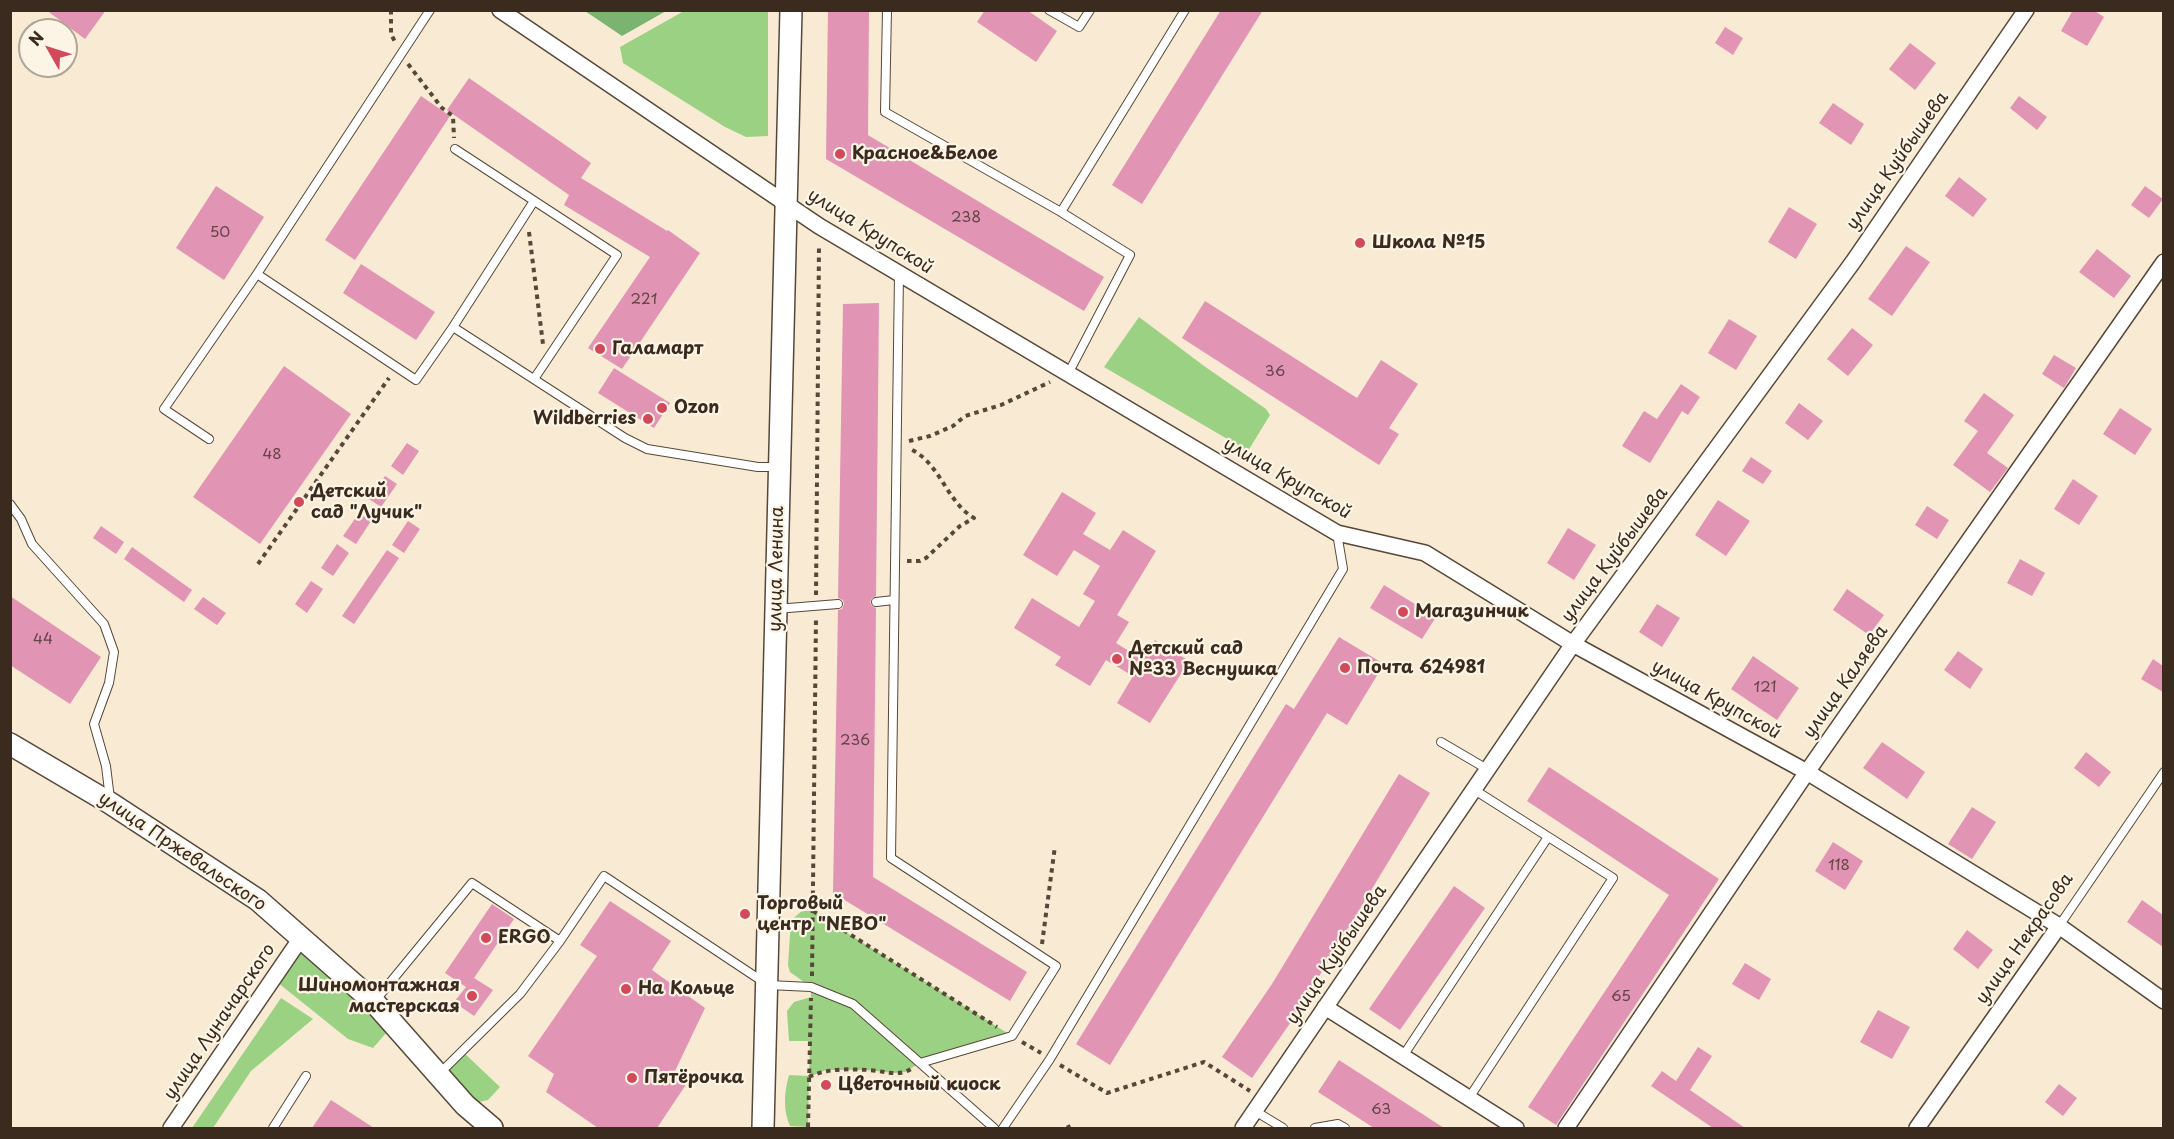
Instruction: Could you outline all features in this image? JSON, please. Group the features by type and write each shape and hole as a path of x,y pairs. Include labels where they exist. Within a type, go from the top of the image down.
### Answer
{"street":[{"name":"улица Крупской","path":"500,10 819,226 899,274 1337,533 1425,553 1573,644 1807,772 2059,926 2163,1001"},
{"name":"улица Ленина","path":"763,1128 791,10"},
{"name":"улица Куйбышева","path":"1243,1128 1573,644 1852,262 2026,10"},
{"name":"улица Каляева","path":"1566,1128 1807,772 2163,262"},
{"name":"улица Пржевальского","path":"10,744 110,803 258,900 374,1002 465,1105 492,1128"},
{"name":"улица Некрасова","path":"1917,1128 2059,926"},
{"name":"улица Луначарского","path":"171,1128 301,938"},
{"path":"1325,1007 1516,1128"}],"lane":[{"path":"209,439 164,409 257,274 430,10"},
{"path":"887,10 885,112 1061,212 1130,255 1068,374"},
{"path":"1048,10 1079,27 1090,10"},
{"path":"1061,212 1185,10"},
{"path":"455,149 617,255 534,379"},
{"path":"257,274 416,380 534,201"},
{"path":"899,274 891,858 1056,966 1012,1035 920,1063"},
{"path":"453,327 625,438 647,449 758,467 779,467"},
{"path":"10,504 21,519 32,544 104,624 114,652 109,683 94,724 106,766 110,803"},
{"path":"1004,1128 1050,1059 1343,569 1337,533"},
{"path":"876,602 894,600"},
{"path":"776,609 838,604"},
{"path":"1441,742 1487,769"},
{"name":"улица Некрасова","path":"2059,926 2163,772"},
{"path":"1469,1098 1613,878 1473,789"},
{"path":"1402,1056 1548,837"},
{"path":"438,1075 520,994 560,941 604,876 768,985 811,987 853,1004 994,1128"},
{"path":"374,1002 472,883 560,941"},
{"path":"273,1128 306,1076"},
{"path":"1255,1111 1283,1128"},
{"path":"1315,1128 1338,1124 1345,1128"}],"path":[{"path":"392,10 391,34 400,55 442,108 453,116 455,149"},
{"path":"526,213 545,362"},
{"path":"808,1127 819,226"},
{"path":"258,564 396,367"},
{"path":"896,443 930,436 953,426 965,416 1001,405 1068,374"},
{"path":"895,561 921,561 960,526 974,518 961,508 937,473 918,453 896,443"},
{"path":"1042,957 1042,939 1055,846"},
{"path":"809,1077 826,1070 905,1072 920,1063"}],"green space":[{"path":"585,11 666,11 622,36"},
{"path":"684,11 768,11 768,136 746,137 725,127 623,63 620,47"},
{"path":"1139,317 1266,409 1270,415 1248,451 1104,367"},
{"path":"802,911 812,911 1012,1036 920,1063 905,1072 826,1070 809,1077 808,1127 790,1126 785,1101 789,1075 809,1076 810,1041 789,1041 787,1011 794,1002 811,997 811,987 790,972 788,965 791,920"},
{"path":"301,938 393,1025 373,1048 348,1039 272,978"},
{"path":"281,998 313,1019 251,1071 213,1128 192,1128"},
{"path":"462,1051 500,1087 488,1100 465,1105 437,1075"}],"building":[{"path":"46,10 106,10 85,39 78,34 78,18 57,18"},
{"path":"828,10 869,10 868,135 1104,277 1084,311 826,159"},
{"path":"985,10 1027,10 1057,31 1036,62 977,22"},
{"path":"1221,10 1263,10 1142,204 1112,185"},
{"path":"2073,10 2093,10 2104,17 2087,46 2061,31"},
{"path":"1725,27 1743,38 1733,55 1715,43"},
{"path":"1910,43 1936,63 1915,90 1889,69"},
{"path":"469,78 591,163 581,178 668,230 700,253 622,369 588,348 650,257 564,205 569,195 447,110"},
{"path":"421,96 450,116 355,260 325,240"},
{"path":"2019,96 2047,117 2037,130 2010,108"},
{"path":"1833,103 1864,124 1851,145 1819,123"},
{"path":"1959,177 1987,199 1973,217 1945,196"},
{"path":"216,186 264,217 224,280 176,248"},
{"path":"2145,186 2163,199 2149,218 2131,205"},
{"path":"1789,207 1817,224 1796,259 1768,242"},
{"path":"1906,246 1930,262 1892,316 1868,299"},
{"path":"2097,249 2131,276 2114,298 2079,272"},
{"path":"361,264 435,312 416,340 343,293"},
{"path":"1205,301 1357,398 1381,360 1418,384 1389,428 1399,434 1379,465 1182,338"},
{"path":"879,303 876,596 870,602 876,608 873,877 1027,972 1010,1001 833,893 838,610 842,609 844,604 843,600 838,598 843,304"},
{"path":"1729,319 1757,336 1736,370 1708,353"},
{"path":"1852,328 1873,345 1848,376 1827,359"},
{"path":"2054,355 2076,368 2064,388 2042,374"},
{"path":"284,366 351,414 260,544 193,497"},
{"path":"614,368 670,403 654,428 598,393"},
{"path":"1681,384 1700,397 1688,415 1682,411 1650,463 1622,446 1644,411 1657,419"},
{"path":"1984,393 2014,415 1987,453 2008,468 1990,492 1953,465 1978,431 1964,421"},
{"path":"1799,403 1823,421 1808,440 1785,423"},
{"path":"2120,408 2152,429 2135,455 2103,434"},
{"path":"407,443 419,451 403,475 391,466"},
{"path":"1751,457 1772,471 1763,484 1742,471"},
{"path":"385,476 397,484 381,507 369,499"},
{"path":"2073,479 2098,496 2079,525 2054,509"},
{"path":"1062,492 1096,513 1083,534 1110,550 1123,530 1156,551 1117,615 1129,622 1116,643 1143,660 1155,640 1189,661 1150,723 1117,703 1133,676 1106,660 1090,686 1055,665 1061,657 1014,628 1032,598 1079,627 1095,601 1083,594 1100,566 1074,550 1057,576 1023,555"},
{"path":"1718,500 1750,521 1726,556 1695,535"},
{"path":"1927,506 1949,520 1937,539 1915,525"},
{"path":"359,513 371,521 356,544 343,536"},
{"path":"408,521 420,529 404,553 392,545"},
{"path":"101,526 124,542 116,554 93,538"},
{"path":"1568,528 1596,545 1574,580 1547,563"},
{"path":"337,544 349,553 333,576 321,568"},
{"path":"132,547 192,590 184,602 124,559"},
{"path":"387,550 399,558 354,624 342,616"},
{"path":"2020,559 2045,573 2032,596 2007,583"},
{"path":"311,581 323,589 307,613 295,604"},
{"name":"Магазинчик","path":"1384,585 1436,617 1422,639 1370,608"},
{"path":"1847,589 1884,615 1869,635 1833,610"},
{"path":"10,596 101,657 70,704 10,665"},
{"path":"203,597 226,613 217,625 194,609"},
{"path":"1657,604 1680,618 1662,647 1639,632"},
{"path":"1339,637 1384,664 1347,725 1327,713 1110,1065 1076,1044 1286,704 1294,709"},
{"path":"1958,651 1983,669 1970,689 1944,670"},
{"path":"1753,656 1799,688 1777,720 1731,689"},
{"path":"2153,659 2163,666 2163,692 2141,679"},
{"path":"1882,742 1925,772 1907,799 1863,768"},
{"path":"2086,752 2111,772 2099,787 2074,768"},
{"path":"1549,767 1719,879 1556,1125 1528,1107 1669,895 1527,801"},
{"path":"1399,774 1430,793 1295,1016 1252,1078 1222,1057 1272,984"},
{"path":"1972,807 1996,822 1972,859 1948,844"},
{"path":"1833,842 1863,861 1845,890 1815,871"},
{"path":"1454,886 1485,908 1400,1030 1369,1009"},
{"path":"2142,900 2163,915 2163,947 2127,922"},
{"name":"На Кольце","path":"610,901 671,941 652,970 705,1008 675,1071 689,1080 657,1128 598,1128 546,1092 554,1074 528,1056 597,956 580,945"},
{"path":"492,904 514,919 474,978 493,990 474,1016 454,1002 466,987 445,973"},
{"path":"1967,930 1993,950 1978,969 1953,949"},
{"path":"1745,963 1771,979 1759,1000 1732,984"},
{"path":"1878,1010 1910,1027 1892,1059 1860,1042"},
{"path":"1698,1047 1712,1056 1690,1090 1745,1128 1713,1128 1651,1086 1662,1071 1676,1081"},
{"path":"1339,1060 1444,1128 1374,1128 1318,1092"},
{"path":"2059,1084 2077,1098 2063,1116 2045,1102"},
{"path":"331,1100 374,1128 312,1128"}],"place":[{"name":"Красное&Белое","path":"840,154"},
{"name":"Школа №15","path":"1360,243"},
{"name":"Галамарт","path":"600,349"},
{"name":"Ozon","path":"662,408"},
{"name":"Wildberries","path":"648,419"},
{"name":"Детский сад \"Лучик\"","path":"299,502"},
{"name":"Магазинчик","path":"1403,612"},
{"name":"Детский сад №33 Веснушка","path":"1117,659"},
{"name":"Почта 624981","path":"1345,668"},
{"name":"Торговый центр \"NEBO\"","path":"745,914"},
{"name":"ERGO","path":"486,938"},
{"name":"На Кольце","path":"626,989"},
{"name":"Шиномонтажная мастерская","path":"472,996"},
{"name":"Пятёрочка","path":"632,1078"},
{"name":"Цветочный киоск","path":"826,1085"}]}
